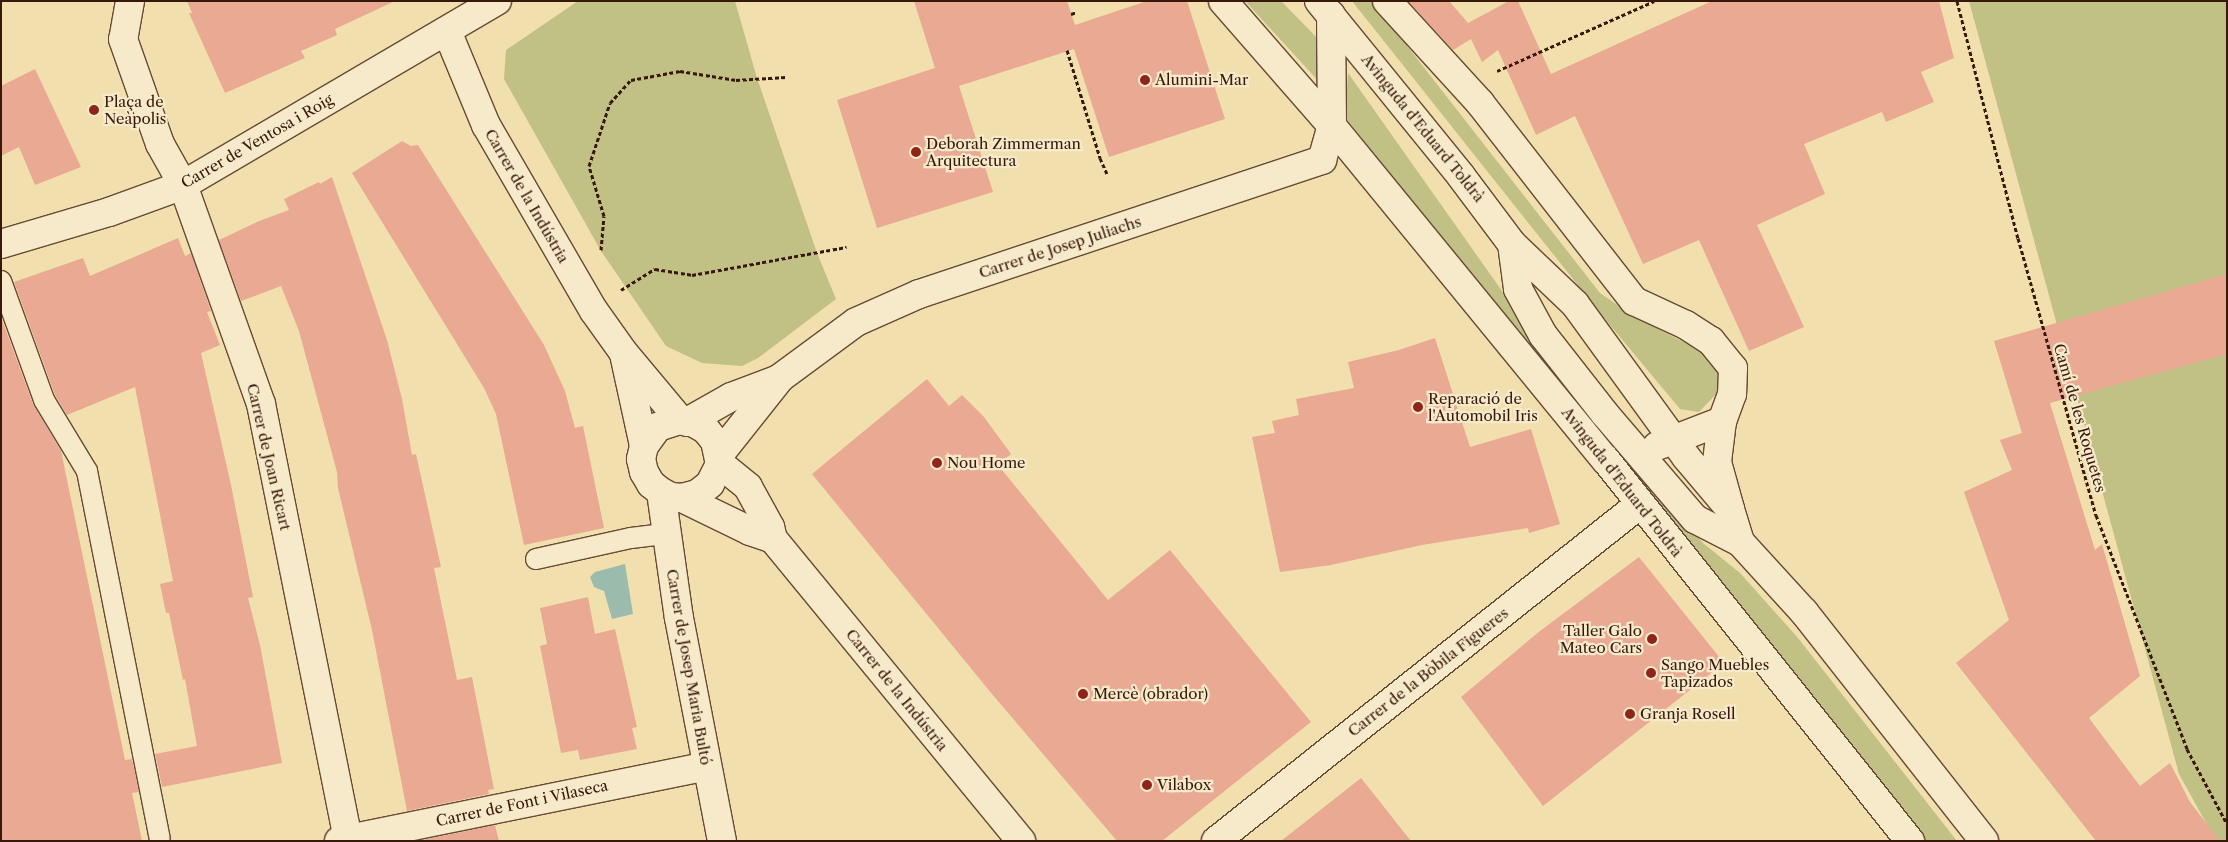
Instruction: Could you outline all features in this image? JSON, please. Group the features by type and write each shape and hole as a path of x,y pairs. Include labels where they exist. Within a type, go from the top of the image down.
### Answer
{"street":[{"name":"Carrer de Joan Ricart","path":"130,1 123,39 160,144 183,185 261,404 345,840"},
{"name":"Carrer de Ventosa i Roig","path":"1,244 109,212 183,185 497,1"},
{"name":"Avinguda d'Eduard Toldrà","path":"1223,1 1332,126 1640,504 1910,841"},
{"name":"Avinguda d'Eduard Toldrà","path":"1387,1 1465,86 1560,203 1634,301 1686,325 1711,341 1733,368 1732,394 1722,421 1718,462 1740,542"},
{"name":"Avinguda d'Eduard Toldrà","path":"1325,8 1332,126"},
{"name":"Avinguda d'Eduard Toldrà","path":"1325,8 1484,205 1512,244 1575,304 1674,440 1730,510"},
{"name":"Carrer de la Indústria","path":"447,31 486,125 594,311 624,353 684,421"},
{"name":"Carrer de Josep Juliachs","path":"684,421 731,397 780,378 856,322 919,294 1322,160 1332,126"},
{"name":"Avinguda d'Eduard Toldrà","path":"1512,244 1518,289 1543,335 1605,414 1695,519 1740,542 1804,612 1984,841"},
{"name":"Carrer de la Indústria","path":"624,353 644,446"},
{"name":"Carrer de Josep Juliachs","path":"720,459 780,378"},
{"path":"1605,414 1632,422 1654,446 1722,421"},
{"path":"671,495 697,494 710,484 720,459 715,442 706,430 694,423 684,421 669,422 658,427 644,446 641,460 644,472 651,484 671,495 750,531 774,539"},
{"name":"Carrer de la Indústria","path":"720,459 748,487 770,527 774,539 1021,841"},
{"name":"Carrer de Josep Maria Bultó","path":"671,495 666,534 679,618 706,766 722,841"},
{"name":"Carrer de la Bòbila Figueres","path":"1216,841 1640,504"},
{"name":"Carrer de Font i Vilaseca","path":"345,840 706,766"}],"lane":[{"path":"1,281 44,400 87,471 160,838"},
{"path":"536,559 631,538 666,534"}],"path":[{"path":"1465,86 1654,1"},
{"name":"Camí de les Roquetes","path":"1956,1 2046,339 2096,515 2187,748 2227,824"},
{"path":"1071,14 1077,12"},
{"path":"1068,50 1106,174"},
{"path":"600,258 604,216 589,166 610,103 632,80 680,71 736,80 786,77"},
{"path":"616,293 655,269 692,275 846,247"}],"shaded area":[{"path":"578,1 735,1 757,78 817,253 836,299 758,358 742,366 702,363 666,346 601,251 504,79 506,50"},
{"path":"1245,1 1281,1 1322,43 1323,86"},
{"path":"1352,1 1372,1 1600,293 1635,317 1703,352 1717,371 1718,392 1699,412 1680,409 1600,313"},
{"path":"1969,1 2227,1 2227,841 2216,841 2179,774"},
{"path":"1348,73 1543,349 1652,487 1703,543 1740,573 1798,638 1957,841 1924,841 1345,117"},
{"path":"625,564 633,614 612,619 604,591 594,587 590,577 595,572"}],"building":[{"path":"187,1 395,1 335,29 337,35 301,51 305,58 225,93 189,13 192,13"},
{"path":"914,1 1067,1 1075,25 1147,1 1187,1 1225,119 1109,157 1074,49 959,86 993,192 877,228 837,100 935,68"},
{"path":"1408,1 1449,1 1468,23 1509,1 1518,1 1551,74 1712,1 1939,1 1954,58 1921,72 1934,102 1886,122 1882,112 1804,144 1825,194 1757,225 1804,327 1749,351 1699,240 1643,264 1575,116 1536,135 1498,50 1482,62 1471,39 1453,50"},
{"path":"35,69 81,167 35,185 19,147 1,156 1,86"},
{"path":"402,141 411,146 418,145 544,345 565,391 575,428 583,426 604,528 524,545 496,414 484,388 352,173"},
{"path":"332,177 387,340 402,399 412,455 416,454 441,567 434,568 457,680 472,677 494,789 488,790 489,794 407,811 372,630 338,488 337,472 299,331 281,286 241,301 219,240 259,221 289,210 284,199"},
{"path":"178,238 185,256 191,253 211,311 207,312 220,345 201,353 231,485 253,597 248,598 260,645 282,763 162,787 155,754 197,746 185,679 183,680 169,613 166,613 160,584 173,581 135,387 67,415 55,395 14,282 83,258 90,276"},
{"path":"2227,274 2227,354 2050,403 2095,550 2102,544 2140,676 2089,718 2140,786 2170,763 2190,802 2220,841 2096,841 1956,663 2009,620 1964,492 2012,470 2000,440 2022,433 1994,341"},
{"path":"1,317 33,404 61,451 125,760 132,759 139,792 132,793 142,841 1,841"},
{"path":"1435,338 1470,447 1531,429 1560,524 1529,533 1528,528 1422,545 1331,565 1280,572 1252,437 1275,433 1272,421 1299,415 1296,399 1354,388 1348,362 1399,350"},
{"path":"927,379 949,406 962,395 984,417 1011,454 998,465 1108,600 1170,550 1311,722 1162,841 1117,841 992,694 812,474"},
{"path":"1639,557 1724,663 1543,806 1461,697 1540,631"},
{"path":"588,597 595,634 615,629 637,727 632,728 637,749 580,760 578,750 561,753 540,646 547,644 540,608"},
{"path":"1361,778 1411,841 1281,841"},
{"path":"495,825 499,841 418,841"}],"place":[{"name":"Alumini-Mar","path":"1145,80"},
{"name":"Plaça de Neàpolis","path":"94,110"},
{"name":"Deborah Zimmerman Arquitectura","path":"916,152"},
{"name":"Reparació de l'Automobil Iris","path":"1418,407"},
{"name":"Nou Home","path":"937,463"},
{"name":"Taller Galo Mateo Cars","path":"1652,639"},
{"name":"Sango Muebles Tapizados","path":"1651,673"},
{"name":"Mercè (obrador)","path":"1083,694"},
{"name":"Granja Rosell","path":"1630,714"},
{"name":"Vilabox","path":"1147,785"}]}
